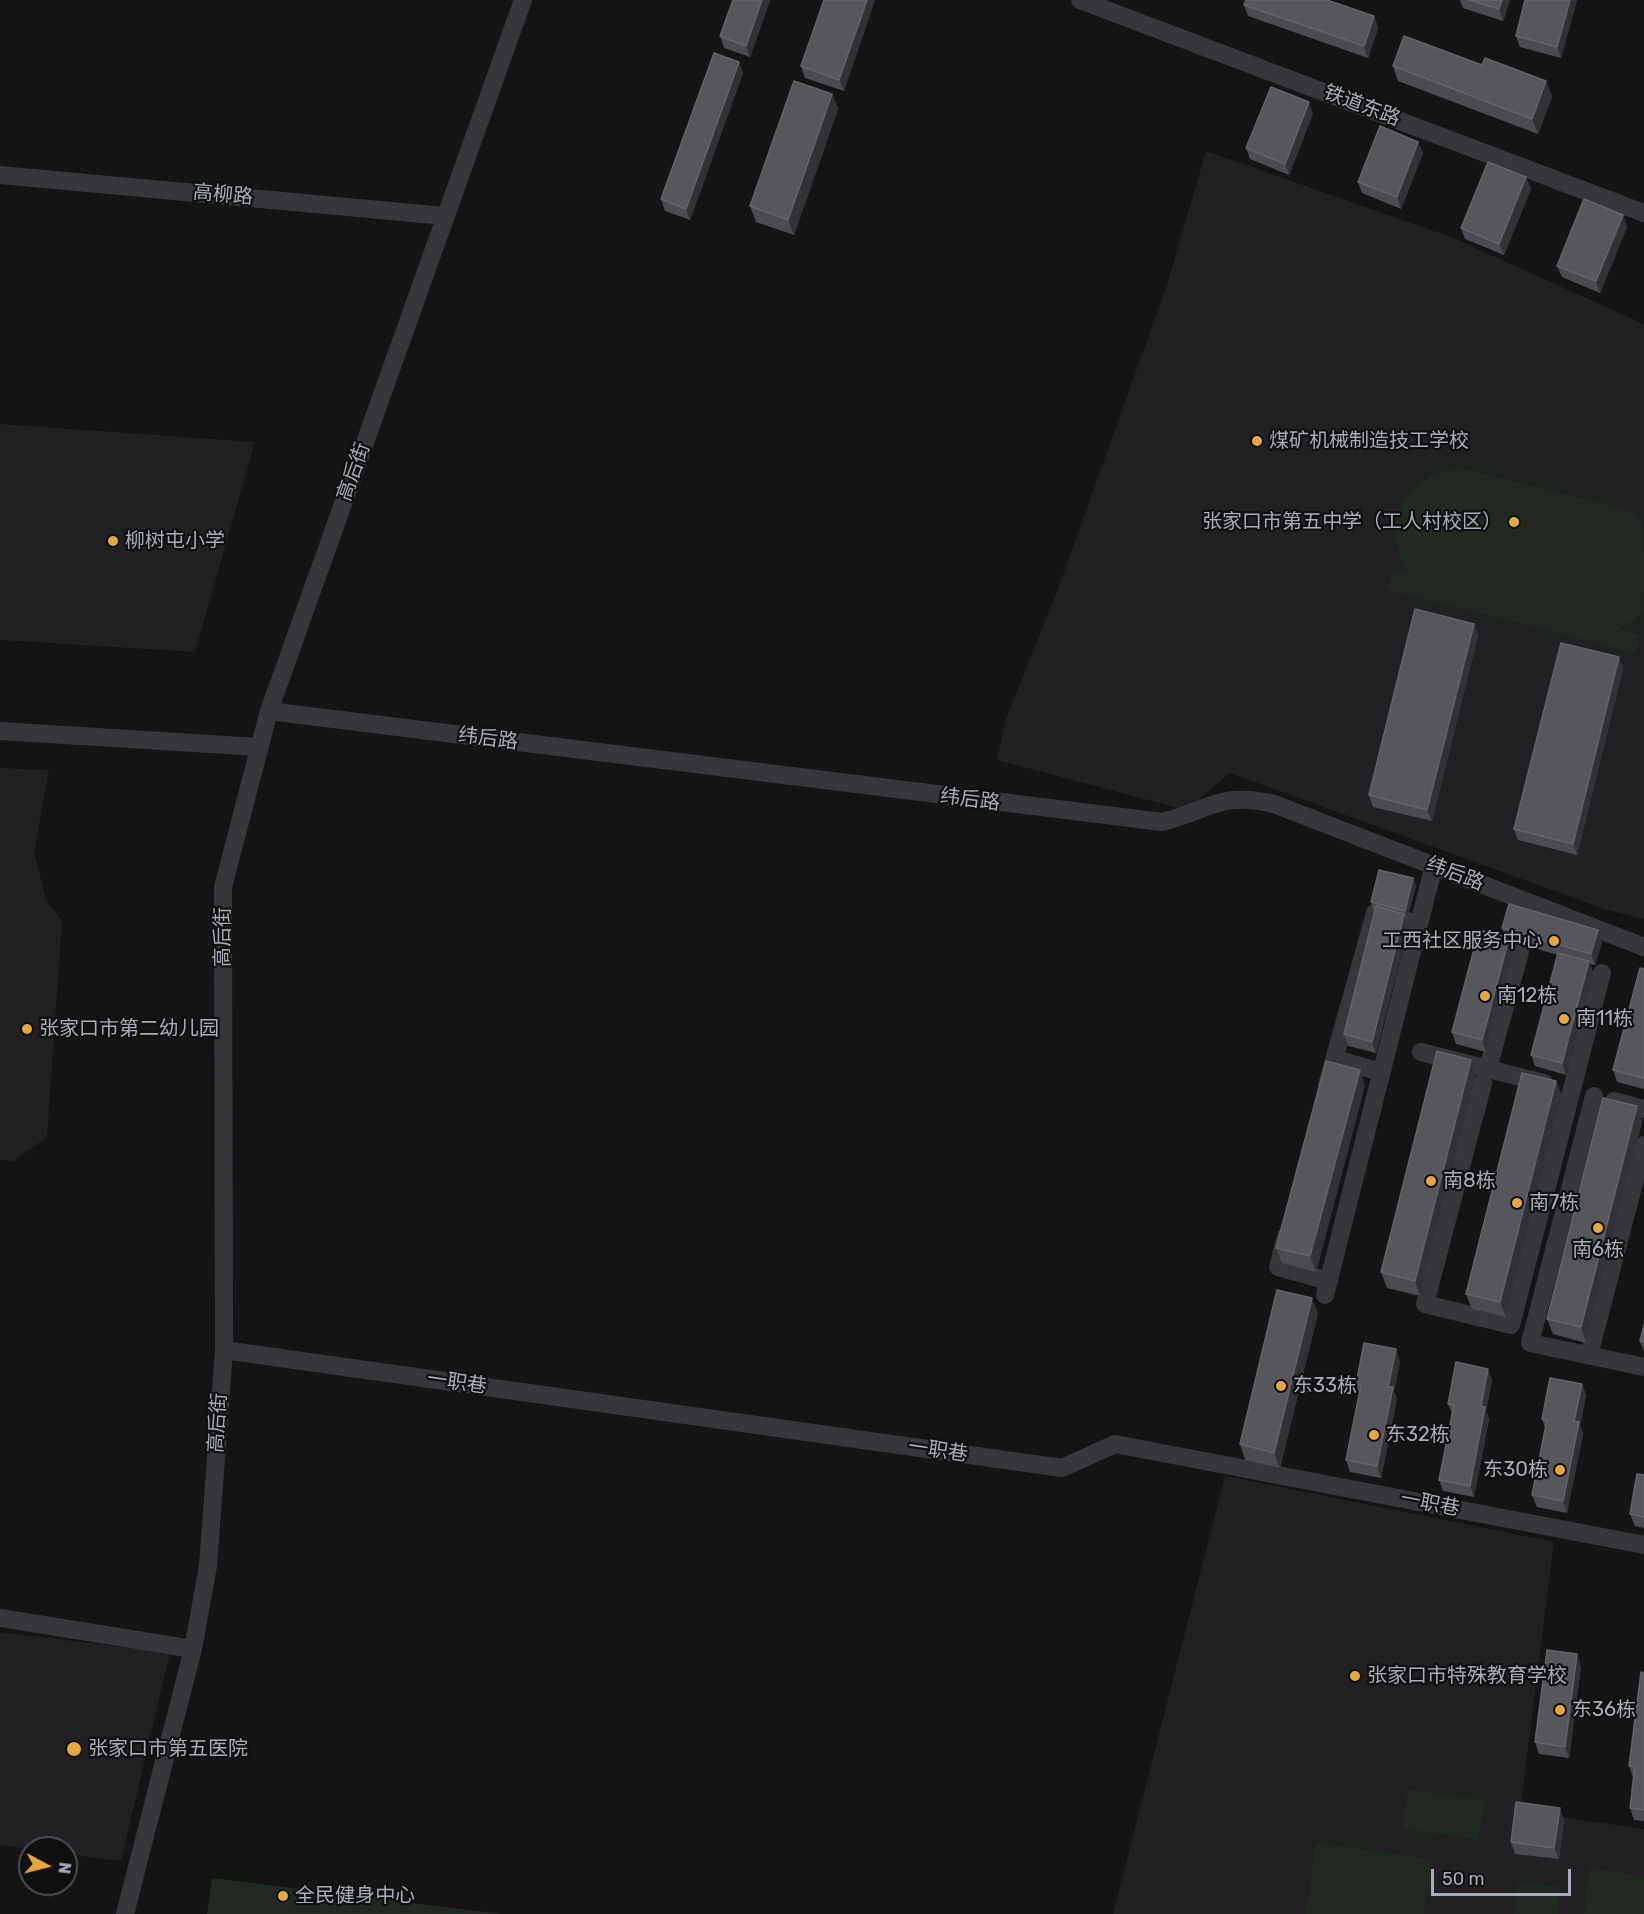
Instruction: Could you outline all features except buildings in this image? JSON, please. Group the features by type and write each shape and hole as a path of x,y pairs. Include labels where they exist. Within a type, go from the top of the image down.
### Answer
{"street":[{"name":"高后街","path":"125,1914 193,1649 208,1566 224,1350 223,887 269,711 523,0"},
{"name":"铁道东路","path":"1080,0 1644,213"},
{"name":"高柳路","path":"0,175 445,216"},
{"name":"纬后路","path":"269,711 1162,822 1190,815 1214,802 1236,798 1256,799 1644,947"},
{"path":"0,731 258,747"},
{"path":"1290,1221 1278,1267 1327,1288 1434,866"},
{"path":"1322,1105 1375,914 1419,924"},
{"path":"1520,952 1425,1304 1511,1325 1602,974"},
{"path":"1421,1052 1486,1075 1571,1090 1644,1109"},
{"path":"1335,1059 1381,1072"},
{"path":"1594,1096 1530,1343 1644,1367"},
{"path":"1589,1355 1644,1145"},
{"name":"一职巷","path":"224,1350 1062,1468 1115,1444 1644,1545"},
{"path":"0,1618 193,1649"}],"shaded area":[{"path":"1206,151 1451,237 1644,324 1644,919 1607,910 1230,773 1186,810 997,760 1006,719 1055,597 1167,285"},
{"name":"柳树屯小学","path":"0,424 255,442 195,652 0,640"},
{"path":"1460,468 1621,508 1633,513 1643,523 1644,613 1619,629 1640,635 1635,653 1387,589 1392,570 1407,573 1395,538 1395,524 1405,500 1423,481 1447,470"},
{"name":"张家口市第二幼儿园","path":"0,768 49,770 34,852 47,902 62,921 47,1137 14,1161 0,1160"},
{"name":"张家口市特殊教育学校","path":"1225,1476 1554,1542 1520,1811 1644,1829 1644,1914 1113,1914"},
{"name":"张家口市第五医院","path":"0,1632 170,1653 121,1861 78,1856 78,1836 18,1836 18,1847 0,1845"},
{"path":"1408,1789 1485,1801 1478,1840 1402,1828"},
{"path":"1316,1843 1432,1859 1424,1914 1306,1914"},
{"path":"1590,1868 1644,1876 1644,1914 1584,1914"},
{"name":"全民健身中心","path":"212,1878 502,1914 207,1914"},
{"path":"1519,1882 1561,1887 1557,1914 1514,1914"}],"place":[{"name":"煤矿机械制造技工学校","path":"1257,441"},
{"name":"张家口市第五中学（工人村校区）","path":"1514,522"},
{"name":"柳树屯小学","path":"113,541"},
{"name":"工西社区服务中心","path":"1554,941"},
{"name":"南12栋","path":"1485,996"},
{"name":"南11栋","path":"1564,1019"},
{"name":"张家口市第二幼儿园","path":"27,1029"},
{"name":"南8栋","path":"1431,1181"},
{"name":"南7栋","path":"1517,1203"},
{"name":"南6栋","path":"1598,1228"},
{"name":"东33栋","path":"1281,1386"},
{"name":"东32栋","path":"1374,1435"},
{"name":"东30栋","path":"1560,1470"},
{"name":"张家口市特殊教育学校","path":"1355,1676"},
{"name":"东36栋","path":"1560,1710"},
{"name":"张家口市第五医院","path":"74,1749"},
{"name":"全民健身中心","path":"283,1896"}]}
